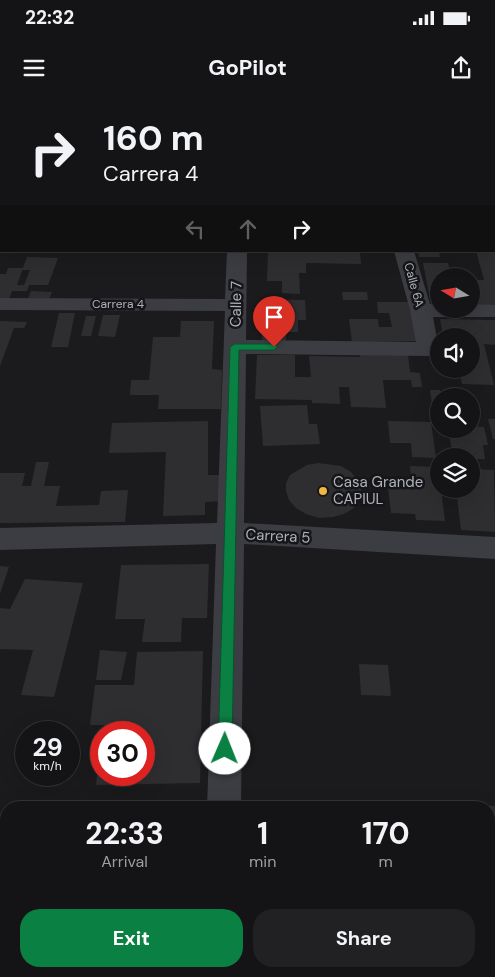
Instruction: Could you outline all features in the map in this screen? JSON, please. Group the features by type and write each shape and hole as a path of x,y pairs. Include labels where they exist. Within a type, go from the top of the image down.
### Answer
{"street":[{"name":"Calle 7","path":"224,801 237,252"},
{"name":"Calle 6A","path":"235,347 428,349 421,310 404,252"},
{"name":"Carrera 4","path":"0,304 236,305"},
{"path":"421,310 495,311"},
{"name":"Carrera 5","path":"0,539 230,534 495,548"}],"building":[{"path":"268,252 360,252 361,264 306,263 306,273 299,273 300,294 282,293 282,281 267,281"},
{"path":"418,252 439,252 440,257 419,257"},
{"path":"476,252 495,252 495,305 480,305 480,280 484,280"},
{"path":"27,257 58,258 48,285 29,285 27,291 12,291 9,299 0,299 0,274 6,274 8,268 23,268","holes":["22,270 30,270 24,285 17,285"]},
{"path":"423,263 448,263 449,268 430,268 430,299"},
{"path":"31,291 52,292 49,300 28,298"},
{"path":"342,292 367,292 368,300 343,300"},
{"path":"263,299 305,300 306,320 298,320 298,332 286,332 286,342 262,342"},
{"path":"377,302 410,302 418,341 352,342 349,319 378,319 379,327 392,327 389,313 378,313"},
{"path":"59,313 75,313 68,347 51,347"},
{"path":"103,315 120,315 115,337 98,336"},
{"path":"86,316 96,316 91,336 81,336"},
{"path":"440,319 495,320 495,345 484,344 494,385 462,384 461,378 480,378 480,328 442,328"},
{"path":"0,321 27,322 24,328 14,328 0,366"},
{"path":"181,321 214,321 212,369 222,370 221,409 158,409 159,395 130,395 131,380 149,380 153,337 180,337"},
{"path":"360,354 408,355 410,372 420,373 422,387 412,387 411,380 383,380 386,408 351,407 349,387 339,387 340,404 312,403 312,400 255,399 257,355 295,355 295,377 311,377 309,356 360,357"},
{"path":"307,405 309,424 317,424 320,444 263,446 260,406"},
{"path":"488,419 495,419 495,439 493,439"},
{"path":"208,421 208,475 221,475 221,501 205,502 205,515 163,516 166,452 109,453 112,423"},
{"path":"388,421 430,422 430,438 433,438 435,448 430,448 430,458 412,457 411,443 390,443"},
{"path":"480,427 484,427 488,445 483,445 485,459 480,459 480,448 452,448 450,438 480,438"},
{"path":"36,462 49,462 44,486 60,486 56,506 99,505 101,491 128,490 125,522 0,523 0,473 25,473 22,486 31,486"},
{"name":"Casa Grande CAPIUL","path":"318,463 341,466 351,472 358,481 361,490 360,499 354,508 344,514 319,518 306,514 296,508 289,500 286,483 290,475 307,465"},
{"path":"410,466 430,467 430,498 442,498 445,521 416,520 415,514 391,513 388,487 412,488"},
{"path":"480,469 494,470 495,532 461,530 457,498 480,498"},
{"path":"209,564 207,618 182,618 181,642 142,642 145,619 115,619 121,565"},
{"path":"0,566 9,567 0,594"},
{"path":"25,579 83,583 54,697 21,695 33,650 0,649 0,608 10,609"},
{"path":"100,650 127,652 121,680 96,680"},
{"path":"203,651 200,783 155,784 155,721 90,721 95,685 134,685 137,652"},
{"path":"359,664 388,665 391,696 361,695"}],"place":[{"name":"Casa Grande CAPIUL","path":"323,491"}],"route":[{"path":"225,749 235,347 274,347"}]}
